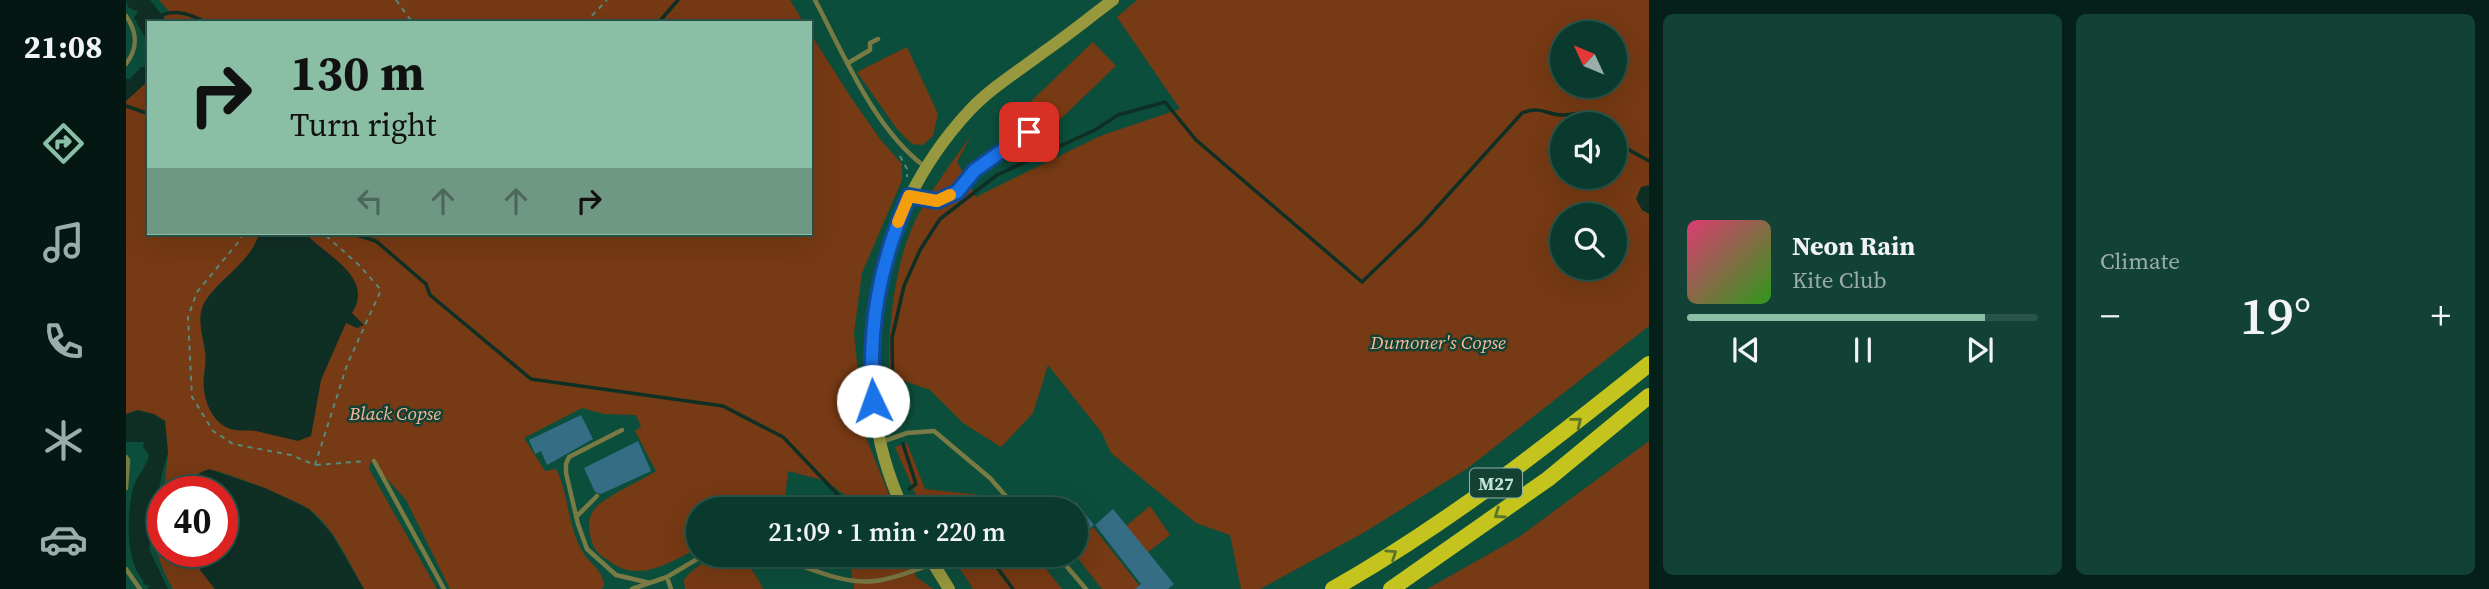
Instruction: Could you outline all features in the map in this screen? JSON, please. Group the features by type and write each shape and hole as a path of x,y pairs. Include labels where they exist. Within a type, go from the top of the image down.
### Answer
{"highway":[{"name":"M27","path":"1334,589 1387,558 1536,454 1649,364"},
{"name":"M27","path":"1391,589 1548,479 1649,396"}],"street":[{"path":"898,497 880,442 872,381 873,327 884,264 909,196 925,166 953,130 992,91 1113,0"},
{"path":"936,567 949,589"}],"lane":[{"path":"815,0 848,63 882,119 905,149 925,166"},
{"path":"126,16 136,37 134,53 126,64"},
{"path":"848,63 870,50 870,43 878,39"},
{"path":"909,196 937,201 957,192 975,170 1029,132"},
{"path":"622,430 567,460 566,473 587,549 616,575 650,583"},
{"path":"880,442 907,433 934,431 990,478 1007,497"},
{"path":"126,457 126,488"},
{"path":"374,461 444,589"},
{"path":"576,517 597,496"},
{"path":"632,589 667,577 686,566"},
{"path":"805,567 836,578 875,581 896,577 915,567"},
{"path":"1067,567 1086,589"},
{"path":"126,569 140,589"},
{"path":"667,577 671,589"}],"path":[{"path":"396,0 412,21"},
{"path":"587,21 607,0"},
{"path":"241,235 197,292 188,317 192,397 213,431 233,444 291,455 315,465 374,461"},
{"path":"315,465 347,365 381,290 360,266 325,235"}],"green space":[{"path":"159,0 790,0 803,21 165,21 169,11"},
{"name":"Dumoner's Copse","path":"1137,0 1649,0 1649,326 1468,468 1363,533 1260,589 1241,589 1230,535 1196,523 1111,453 1102,433 1048,365 1033,413 1001,447 963,423 930,390 893,377 889,371 894,293 902,255 916,219 972,134 957,162 976,197 1100,136 1180,109 1117,17"},
{"name":"Black Copse","path":"812,36 880,139 902,164 902,180 862,273 854,333 864,433 890,497 848,497 826,481 788,471 785,497 686,497 686,554 643,571 620,568 595,548 589,530 591,515 604,501 656,471 635,431 641,427 636,415 604,414 582,408 524,438 545,471 556,469 575,536 584,554 602,576 604,586 601,589 450,589 406,500 371,461 369,469 437,589 364,589 326,525 309,509 238,476 208,470 196,476 166,476 168,453 165,421 138,410 126,414 126,101 147,82 147,235 812,235"},
{"path":"1093,42 1116,66 1050,129 1027,105"},
{"path":"907,47 938,114 933,136 923,145 912,144 897,129 857,72"},
{"path":"1649,441 1649,589 1427,589 1519,537"},
{"path":"907,443 925,489 990,497 917,497 895,447"},
{"path":"1150,506 1170,535 1147,553 1126,526"},
{"path":"1093,527 1142,589 1102,589 1085,567 1088,567 1088,531"},
{"path":"162,567 198,567 215,589 173,589"},
{"path":"698,567 749,567 763,589 685,589 684,580"},
{"path":"853,567 914,567 915,576 933,589 854,589"},
{"path":"959,567 1045,567 1062,589 973,589"}],"shaded area":[{"path":"126,0 150,0 164,18 165,21 147,21 147,41 134,18 138,12 128,7"},
{"path":"147,61 147,82 126,101 126,79 130,79"},
{"path":"1649,185 1649,214 1642,210 1636,199 1641,187"},
{"path":"258,235 307,235 345,268 357,289 357,300 352,313 364,325 357,328 346,323 321,380 311,436 298,441 256,431 228,428 217,421 205,396 205,357 200,319 203,306 212,292 256,243"},
{"path":"138,410 154,414 165,421 168,453 161,476 147,476 147,567 158,567 168,589 148,589 149,586 143,584 133,562 129,538 131,499 133,488 149,455 143,447 144,442 126,442 126,414"},
{"path":"209,469 230,476 197,476"},
{"path":"238,479 265,488 309,509 331,533 364,589 215,589 198,567 238,567"}],"building":[{"path":"581,415 593,439 547,465 541,451 535,454 529,440"},
{"path":"638,441 651,471 601,494 595,492 584,468"},
{"path":"1113,509 1174,584 1168,589 1135,589 1141,584 1095,525"},
{"path":"1088,517 1094,525 1088,530"}],"waterway":[{"path":"660,21 678,0"},
{"path":"160,16 178,13 203,21"},
{"path":"897,427 893,397 892,338 904,286 920,250 940,219 997,175 1095,130 1118,115 1165,102 1196,140 1362,282 1420,226 1522,113 1539,110 1550,113"},
{"path":"126,106 147,113"},
{"path":"1627,149 1649,161"},
{"path":"356,235 376,241 426,284 430,295 531,379 723,406 783,437 840,497"},
{"path":"903,444 916,484 909,489"},
{"path":"997,567 1013,589"}],"slow traffic":[{"path":"898,222 909,196 937,201 950,195"}],"route":[{"path":"873,401 871,355 877,294 888,250 909,196 937,201 957,192 975,170 1029,132"}]}
